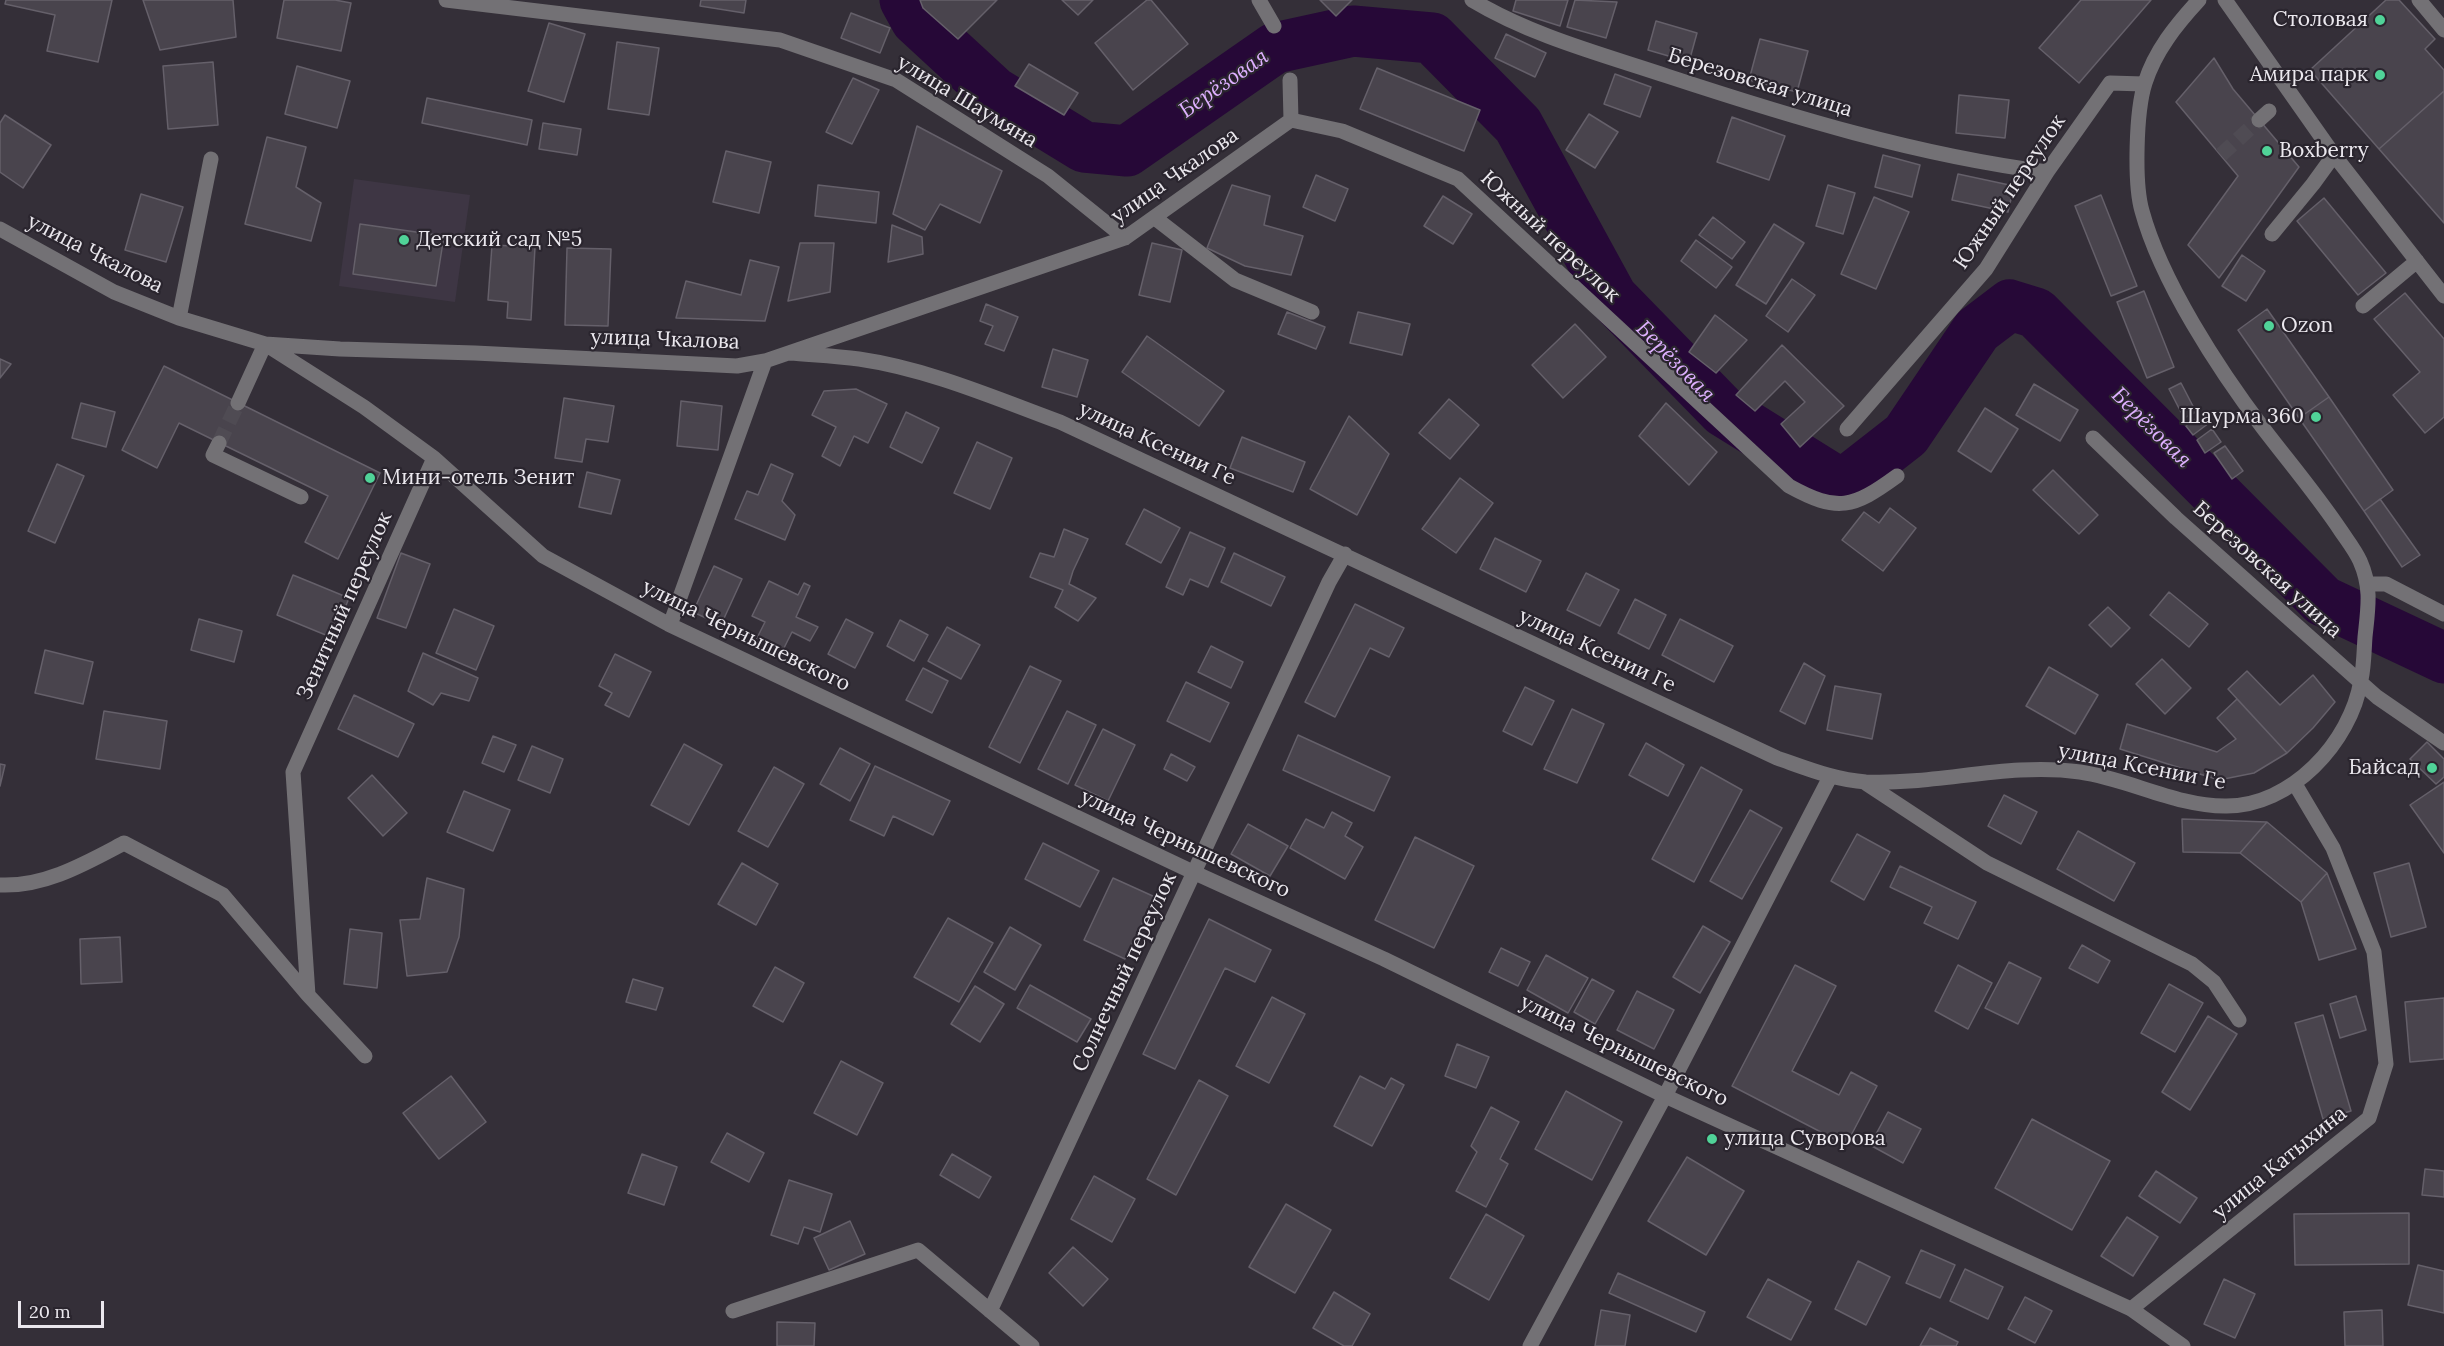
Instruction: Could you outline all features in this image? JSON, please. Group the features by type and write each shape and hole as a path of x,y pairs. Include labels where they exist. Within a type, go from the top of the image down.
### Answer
{"street":[{"name":"улица Шаумяна","path":"446,0 780,40 896,80 1048,176 1125,238"},
{"path":"1259,0 1274,26"},
{"name":"Березовская улица","path":"1472,0 1515,24 1754,105 1874,140 1980,163 2047,172"},
{"name":"Березовская улица","path":"2199,0 2163,42 2144,84 2137,138 2141,208 2161,263 2206,345 2260,424 2326,509 2359,559 2369,589 2361,681"},
{"path":"2225,0 2334,155 2444,296"},
{"path":"2419,0 2444,30"},
{"path":"1290,80 1292,120"},
{"name":"Южный переулок","path":"1847,429 1986,269 2047,172 2110,83 2144,84"},
{"name":"улица Чкалова","path":"0,229 114,292 179,318 265,344 737,366 765,361 790,353 1125,238 1292,120"},
{"name":"Южный переулок","path":"1292,120 1342,131 1458,180 1789,486 1816,501 1843,504 1869,496 1897,476"},
{"path":"2272,234 2334,155"},
{"path":"179,318 211,159"},
{"path":"1155,218 1235,280 1312,312"},
{"path":"2363,306 2417,261"},
{"path":"238,403 265,344"},
{"name":"улица Чернышевского","path":"265,344 364,407 434,458 543,556 670,625 1195,873 1384,959 1665,1096 2131,1309"},
{"name":"улица Ксении Ге","path":"790,353 860,359 971,388 1060,422 1777,758 1830,777 1864,782 1921,781 1989,771 2034,768 2080,772 2126,782 2187,801 2226,806 2261,801 2295,784 2326,754 2342,729 2361,681"},
{"path":"670,625 765,361"},
{"name":"Березовская улица","path":"2093,438 2176,518 2377,697 2444,743"},
{"path":"219,443 213,455 301,497"},
{"name":"Зенитный переулок","path":"308,994 293,772 434,458"},
{"name":"Солнечный переулок","path":"990,1311 1329,582 1345,554"},
{"path":"2369,589 2386,584 2444,614"},
{"path":"1530,1346 1665,1096 1830,777"},
{"path":"1864,782 1988,863 2192,964 2214,982 2239,1020"},
{"name":"улица Катыхина","path":"2131,1309 2369,1118 2379,1087 2386,1064 2374,952 2334,848 2295,784"},
{"path":"0,885 10,886 63,874 124,843 223,895 365,1056"},
{"path":"733,1311 918,1251 1032,1346"},
{"path":"2131,1309 2183,1346"}],"shaded area":[{"name":"Детский сад №5","path":"354,179 470,195 455,302 339,286"}],"building":[{"path":"6,0 112,0 98,62 47,51 55,15 5,4"},
{"path":"143,0 233,0 236,37 160,50"},
{"path":"284,0 335,0 351,3 341,51 277,38"},
{"path":"701,0 746,0 744,13 700,6"},
{"path":"920,0 997,0 958,39 923,8"},
{"path":"1062,0 1093,0 1078,15"},
{"path":"1147,0 1151,0 1188,44 1133,90 1095,43"},
{"path":"1320,0 1352,0 1336,16"},
{"path":"1516,0 1568,0 1560,26 1513,11"},
{"path":"1575,0 1617,2 1606,38 1567,27"},
{"path":"2081,0 2151,0 2079,83 2039,48"},
{"name":"Амира парк","path":"2386,0 2399,0 2435,39 2425,49 2444,70 2444,91 2379,149 2310,70"},
{"path":"851,13 890,28 880,53 841,38"},
{"path":"1656,21 1697,33 1689,62 1648,50"},
{"path":"549,23 585,34 564,102 528,91"},
{"path":"1506,34 1546,53 1535,77 1495,58"},
{"path":"1760,39 1808,51 1797,92 1749,80"},
{"path":"617,42 659,48 649,115 608,109"},
{"path":"2214,58 2233,89 2299,167 2219,278 2188,245 2238,176 2176,102"},
{"path":"213,62 218,125 168,129 163,66"},
{"path":"1029,64 1078,93 1064,115 1015,86"},
{"path":"297,66 350,81 337,128 285,114"},
{"path":"1377,68 1480,110 1464,151 1360,109"},
{"path":"1615,74 1651,87 1640,117 1604,104"},
{"path":"853,78 879,90 852,144 826,132"},
{"path":"2444,91 2444,223 2379,149"},
{"path":"1959,95 2009,100 2005,138 1956,133"},
{"path":"427,98 532,120 527,145 422,123"},
{"path":"1589,114 1618,132 1595,168 1566,150"},
{"path":"5,115 51,145 23,188 0,172 0,123"},
{"path":"1732,117 1785,136 1769,180 1717,162"},
{"path":"543,123 581,129 577,155 539,149"},
{"path":"917,126 1002,171 980,223 940,204 925,230 893,214"},
{"path":"267,137 306,147 296,187 321,203 311,241 245,224"},
{"path":"726,151 771,162 759,213 713,202"},
{"path":"1883,155 1920,165 1912,197 1875,187"},
{"path":"1958,174 2014,186 2008,212 1952,200"},
{"path":"1316,175 1348,189 1335,221 1303,207"},
{"path":"818,185 879,192 876,223 815,216"},
{"path":"1232,185 1270,196 1264,225 1303,236 1291,275 1245,266 1207,248"},
{"path":"1828,185 1855,193 1843,234 1816,226"},
{"path":"141,194 183,207 166,262 125,250"},
{"path":"2101,195 2137,286 2111,296 2075,206"},
{"path":"1443,196 1472,214 1453,244 1424,226"},
{"path":"1874,197 1909,212 1876,289 1841,274"},
{"path":"2324,198 2386,273 2358,295 2297,221"},
{"path":"1713,217 1745,242 1732,259 1699,235"},
{"path":"360,224 444,236 436,286 353,274"},
{"path":"1774,224 1804,243 1766,304 1736,285"},
{"path":"892,225 922,237 923,254 888,262"},
{"path":"1696,240 1732,267 1716,288 1681,261"},
{"path":"800,243 834,243 830,292 788,301"},
{"path":"1152,243 1182,250 1170,302 1139,295"},
{"path":"492,245 535,247 531,320 507,318 508,302 488,300"},
{"path":"567,248 611,249 608,326 565,325"},
{"path":"2242,255 2265,271 2246,301 2222,286"},
{"path":"750,260 779,267 765,321 676,318 686,281 741,295"},
{"path":"1792,279 1815,295 1788,332 1766,316"},
{"path":"2144,291 2174,367 2147,378 2117,302"},
{"path":"2405,293 2444,339 2444,417 2425,433 2393,395 2420,372 2374,319"},
{"path":"986,304 1018,317 1004,351 985,344 993,326 980,321"},
{"path":"2267,309 2329,397 2299,418 2238,330"},
{"path":"1287,312 1325,327 1316,349 1278,334"},
{"path":"1358,312 1410,324 1402,355 1350,343"},
{"path":"1715,315 1747,340 1716,373 1689,352"},
{"path":"1575,324 1606,357 1563,398 1532,365"},
{"path":"1147,336 1224,391 1199,426 1122,372"},
{"path":"1782,345 1844,406 1800,447 1781,424 1805,402 1785,381 1755,411 1736,395"},
{"path":"1053,349 1088,360 1077,397 1042,387"},
{"path":"0,359 11,364 0,378"},
{"path":"164,366 380,473 338,559 305,542 328,496 179,423 157,468 122,450"},
{"path":"2181,383 2196,412 2184,418 2169,389"},
{"path":"2034,384 2078,410 2060,441 2016,415"},
{"path":"856,389 887,404 868,443 854,436 840,466 822,456 836,427 812,415 824,391"},
{"path":"2329,397 2393,490 2364,511 2299,418"},
{"path":"564,398 614,406 608,442 586,439 582,462 555,458"},
{"path":"1449,399 1479,425 1450,459 1419,433"},
{"path":"681,401 722,406 718,450 677,446"},
{"path":"81,403 115,412 106,447 72,438"},
{"path":"1666,403 1717,452 1689,485 1639,436"},
{"path":"1985,408 2018,429 1991,472 1958,451"},
{"path":"906,412 939,428 922,463 890,447"},
{"path":"2203,413 2209,423 2193,435 2186,426"},
{"path":"1349,416 1389,454 1357,515 1310,489"},
{"path":"2212,429 2221,442 2205,453 2197,440"},
{"path":"1242,437 1305,462 1293,492 1230,468"},
{"path":"977,442 1012,458 990,509 954,493"},
{"path":"2225,446 2243,471 2232,479 2214,453"},
{"path":"57,464 84,476 55,543 28,531"},
{"path":"771,464 793,474 782,501 795,515 785,540 735,519 747,491 758,495"},
{"path":"2053,470 2098,515 2079,534 2033,490"},
{"path":"587,472 620,480 611,514 579,507"},
{"path":"1460,478 1493,503 1456,553 1422,529"},
{"path":"2380,499 2420,555 2402,567 2364,511"},
{"path":"1890,508 1916,528 1883,571 1842,540 1864,512 1879,523"},
{"path":"1144,509 1180,528 1161,563 1126,544"},
{"path":"1064,529 1088,539 1069,584 1096,598 1078,621 1055,607 1063,590 1030,577 1040,553 1054,557"},
{"path":"1190,532 1225,548 1208,587 1190,579 1183,595 1166,587"},
{"path":"1495,538 1541,561 1526,592 1480,569"},
{"path":"401,553 430,564 406,628 377,618"},
{"path":"1234,553 1285,577 1271,606 1221,582"},
{"path":"714,566 742,579 721,625 693,612"},
{"path":"1586,573 1619,590 1600,626 1567,610"},
{"path":"293,575 349,598 333,638 277,615"},
{"path":"769,581 798,595 804,583 810,586 796,617 818,627 810,641 792,632 782,652 756,640 765,622 752,616"},
{"path":"2169,592 2208,624 2189,647 2150,615"},
{"path":"1635,599 1666,615 1649,649 1618,633"},
{"path":"1355,604 1404,628 1389,657 1370,648 1335,717 1305,702"},
{"path":"2108,607 2130,628 2111,647 2089,625"},
{"path":"454,609 494,626 476,670 436,653"},
{"path":"199,619 242,631 234,662 191,650"},
{"path":"846,619 873,633 855,668 828,654"},
{"path":"1680,619 1733,646 1714,682 1662,655"},
{"path":"900,620 928,635 914,661 887,646"},
{"path":"947,627 980,645 961,679 928,661"},
{"path":"1211,646 1243,662 1231,688 1198,672"},
{"path":"45,650 93,662 83,704 35,693"},
{"path":"423,653 478,678 469,701 441,693 433,705 408,691"},
{"path":"615,654 651,672 629,717 605,705 612,693 599,686"},
{"path":"2162,659 2191,688 2165,714 2136,684"},
{"path":"1804,663 1825,676 1805,724 1780,711"},
{"path":"1030,666 1061,681 1020,763 989,747"},
{"path":"2049,667 2098,695 2075,734 2026,706"},
{"path":"923,668 948,681 932,713 906,700"},
{"path":"2247,671 2280,705 2313,675 2335,702 2287,753 2228,689"},
{"path":"1186,682 1229,703 1210,742 1167,721"},
{"path":"1835,686 1881,694 1872,739 1827,730"},
{"path":"1525,687 1554,701 1532,745 1503,731"},
{"path":"354,695 414,724 398,757 338,729"},
{"path":"2237,699 2287,753 2254,773 2219,780 2120,749 2127,724 2217,752 2236,739 2217,718"},
{"path":"1572,709 1604,724 1577,783 1544,769"},
{"path":"104,711 167,721 160,769 96,759"},
{"path":"1067,711 1096,725 1068,784 1038,769"},
{"path":"1103,729 1135,745 1108,801 1075,785"},
{"path":"1298,735 1390,777 1374,811 1283,770"},
{"path":"493,736 516,745 504,772 482,763"},
{"name":"Байсад","path":"2427,742 2444,759 2444,777 2436,784 2410,759"},
{"path":"1646,743 1684,765 1668,796 1629,775"},
{"path":"684,744 722,765 689,825 651,805"},
{"path":"532,746 563,759 550,793 518,780"},
{"path":"840,748 870,764 850,801 820,784"},
{"path":"1171,754 1195,767 1187,781 1164,769"},
{"path":"0,764 5,765 0,786"},
{"path":"875,766 950,801 933,835 893,816 884,836 850,820"},
{"path":"774,767 804,784 768,847 738,831"},
{"path":"1701,767 1742,790 1694,882 1652,859"},
{"path":"372,775 407,813 383,836 348,798"},
{"path":"2444,782 2444,853 2410,805"},
{"path":"464,791 510,810 493,851 447,832"},
{"path":"2004,795 2037,812 2021,844 1988,826"},
{"path":"1750,810 1782,828 1742,899 1710,881"},
{"path":"1332,812 1352,823 1345,836 1363,847 1345,879 1290,848 1306,819 1324,828"},
{"path":"2182,819 2267,822 2240,853 2183,852"},
{"path":"2267,822 2327,873 2301,902 2240,853"},
{"path":"1248,824 1288,846 1270,876 1231,854"},
{"path":"2078,831 2135,863 2114,901 2057,869"},
{"path":"1857,834 1890,852 1864,900 1831,881"},
{"path":"1415,837 1474,866 1434,948 1375,920"},
{"path":"1043,843 1099,871 1080,907 1025,879"},
{"path":"742,863 778,884 756,925 718,904"},
{"path":"2409,863 2426,927 2391,937 2374,873"},
{"path":"1900,866 1976,902 1958,939 1924,923 1932,907 1890,887"},
{"path":"2327,873 2356,949 2319,960 2301,902"},
{"path":"427,878 464,889 459,937 447,972 407,976 400,920 420,919"},
{"path":"1113,878 1155,897 1125,959 1084,940"},
{"path":"948,918 993,943 959,1002 914,977"},
{"path":"1209,919 1271,950 1255,982 1225,968 1175,1069 1143,1054"},
{"path":"1703,926 1730,942 1700,993 1673,977"},
{"path":"1010,927 1041,945 1015,990 984,972"},
{"path":"350,929 382,933 377,988 344,984"},
{"path":"120,937 122,982 81,984 80,939"},
{"path":"2082,945 2110,961 2098,983 2069,968"},
{"path":"1501,948 1530,962 1518,986 1489,972"},
{"path":"1546,955 1588,978 1568,1013 1527,990"},
{"path":"2009,962 2041,978 2018,1024 1985,1008"},
{"path":"1795,965 1836,986 1792,1071 1839,1095 1851,1072 1877,1086 1846,1145 1732,1086"},
{"path":"1958,965 1992,983 1968,1029 1935,1011"},
{"path":"775,967 804,983 783,1022 753,1006"},
{"path":"633,979 663,988 656,1010 626,1002"},
{"path":"1592,979 1614,991 1595,1024 1574,1012"},
{"path":"2169,984 2203,1003 2175,1052 2141,1033"},
{"path":"1030,985 1091,1019 1077,1042 1017,1008"},
{"path":"975,986 1004,1004 980,1042 951,1024"},
{"path":"1637,991 1674,1010 1654,1049 1617,1030"},
{"path":"2356,996 2366,1030 2340,1038 2330,1004"},
{"path":"1272,997 1305,1014 1269,1083 1236,1066"},
{"path":"2444,998 2444,1059 2410,1062 2405,1002"},
{"path":"2323,1015 2351,1111 2323,1119 2295,1023"},
{"path":"2208,1016 2237,1034 2190,1110 2162,1092"},
{"path":"1457,1044 1489,1057 1476,1088 1445,1076"},
{"path":"841,1061 883,1083 857,1135 814,1113"},
{"path":"451,1076 486,1122 439,1159 403,1113"},
{"path":"1360,1076 1385,1089 1391,1078 1404,1085 1372,1146 1334,1126"},
{"path":"1199,1080 1228,1096 1176,1195 1147,1179"},
{"path":"1566,1091 1622,1122 1592,1180 1535,1149"},
{"path":"1491,1107 1519,1122 1500,1159 1508,1164 1486,1207 1456,1191 1477,1152 1471,1146"},
{"path":"1888,1112 1921,1129 1903,1163 1870,1145"},
{"path":"2032,1119 2110,1161 2072,1230 1995,1188"},
{"path":"727,1133 764,1153 749,1182 711,1162"},
{"path":"642,1154 677,1167 664,1205 628,1193"},
{"path":"952,1154 991,1177 979,1198 940,1175"},
{"path":"1687,1157 1744,1191 1706,1255 1648,1221"},
{"path":"2425,1169 2444,1171 2444,1197 2422,1195"},
{"path":"2156,1171 2197,1198 2180,1223 2139,1196"},
{"path":"1094,1176 1135,1199 1112,1242 1071,1219"},
{"path":"789,1180 832,1194 820,1232 804,1227 798,1244 771,1235"},
{"path":"1286,1204 1331,1230 1295,1293 1249,1267"},
{"path":"2409,1213 2409,1264 2295,1265 2294,1214"},
{"path":"1486,1214 1524,1236 1489,1300 1450,1278"},
{"path":"2127,1217 2158,1237 2133,1276 2101,1256"},
{"path":"850,1221 865,1254 829,1270 814,1238"},
{"path":"1073,1247 1108,1279 1083,1306 1049,1273"},
{"path":"1921,1250 1955,1265 1940,1298 1906,1283"},
{"path":"1858,1261 1890,1277 1866,1325 1835,1309"},
{"path":"2418,1265 2444,1271 2444,1313 2408,1305"},
{"path":"1965,1269 2003,1287 1988,1319 1950,1301"},
{"path":"1618,1273 1705,1312 1696,1332 1609,1293"},
{"path":"1768,1279 1811,1302 1791,1340 1747,1317"},
{"path":"2224,1279 2255,1294 2235,1338 2204,1324"},
{"path":"1334,1292 1370,1314 1352,1346 1344,1346 1313,1328"},
{"path":"2025,1297 2052,1311 2035,1343 2008,1329"},
{"path":"1601,1310 1630,1315 1625,1346 1595,1346"},
{"path":"2382,1310 2383,1346 2345,1346 2344,1312"},
{"path":"777,1322 815,1323 814,1346 777,1346"},
{"path":"1930,1328 1958,1342 1956,1346 1920,1346"}],"waterway":[{"name":"Берёзовая","path":"905,0 916,20 994,92 1084,147 1127,151 1275,48 1353,31 1432,38 1518,125 1612,297 1723,411 1842,485 1906,435 1977,330 2010,305 2036,313 2323,601 2444,658"}],"tunnel":[{"path":"2221,155 2259,120"},
{"path":"219,443 238,403"}],"place":[{"name":"Столовая","path":"2380,20"},
{"name":"Амира парк","path":"2380,75"},
{"name":"Boxberry","path":"2267,151"},
{"name":"Детский сад №5","path":"404,240"},
{"name":"Ozon","path":"2269,326"},
{"name":"Шаурма 360","path":"2316,417"},
{"name":"Мини-отель Зенит","path":"370,478"},
{"name":"Байсад","path":"2432,768"},
{"name":"улица Суворова","path":"1712,1139"}]}
